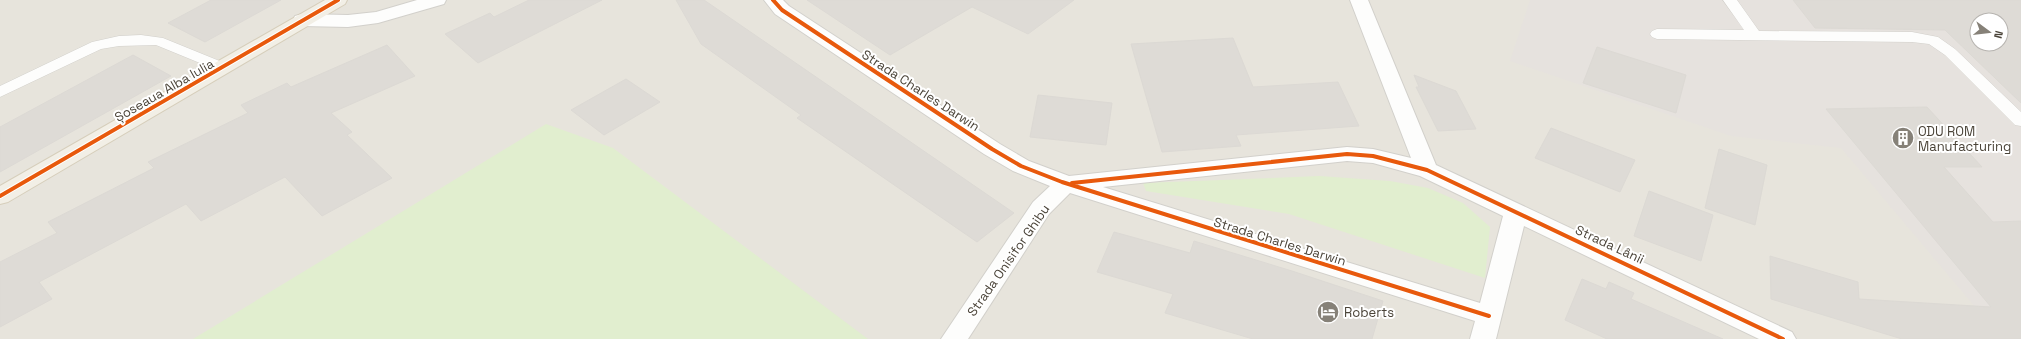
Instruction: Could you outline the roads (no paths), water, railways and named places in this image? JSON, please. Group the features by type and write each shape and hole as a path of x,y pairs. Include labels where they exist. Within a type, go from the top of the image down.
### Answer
{"main road":[{"name":"Șoseaua Alba Iulia","path":"0,196 338,0"}],"street":[{"path":"302,20 348,21 378,17 437,0"},
{"name":"Strada Charles Darwin","path":"773,0 782,10 992,149 1021,166 1066,183 1489,316"},
{"path":"1359,0 1427,170"},
{"name":"Strada Charles Darwin","path":"1066,183 1347,154 1373,156 1427,170"},
{"name":"Strada Lânii","path":"1427,170 1783,339"},
{"name":"Strada Onisifor Ghibu","path":"954,339 1041,208 1066,183"},
{"path":"1483,339 1516,211"}],"lane":[{"path":"1730,0 1755,35"},
{"path":"1657,34 1912,37 1934,40 1950,52 2021,121"},
{"path":"0,92 97,45 119,41 141,40 158,42 222,67"}],"place":[{"name":"ODU ROM Manufacturing","path":"1903,138"},
{"name":"Roberts","path":"1328,312"}]}
